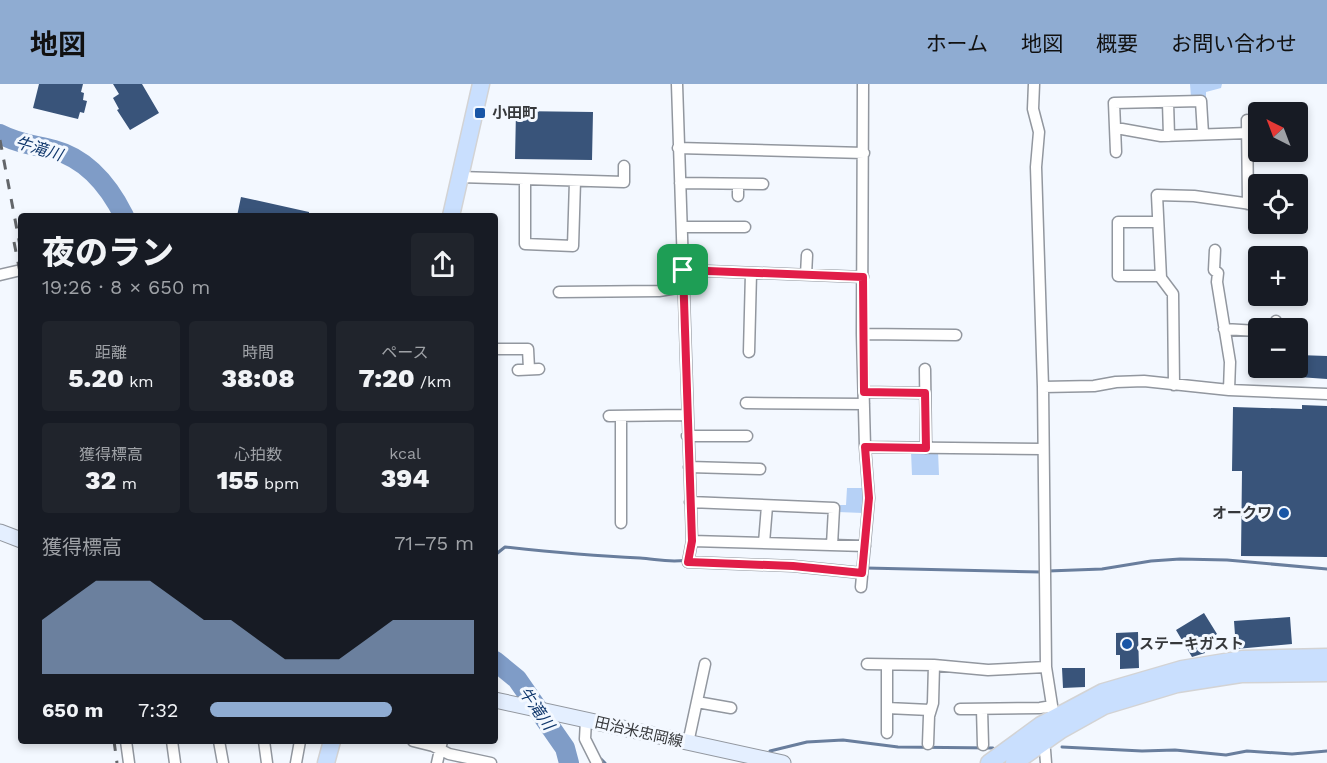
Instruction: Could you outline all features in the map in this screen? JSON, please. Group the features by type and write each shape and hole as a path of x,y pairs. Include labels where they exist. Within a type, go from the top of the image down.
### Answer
{"main road":[{"path":"452,213 481,84"},
{"path":"0,532 18,539"},
{"path":"989,763 1056,718 1103,692 1182,669 1243,659 1327,657"},
{"path":"1014,763 1056,718 1177,684 1241,674 1327,673"},
{"name":"田治米忠岡線","path":"498,701 688,743 761,762 783,763"},
{"path":"326,763 331,744"}],"street":[{"path":"677,84 686,415 692,541 688,562 784,570 863,570"},
{"path":"861,587 869,498 865,447 862,334 863,84"},
{"path":"1034,84 1033,109 1039,132 1036,167 1043,387 1046,667 1056,718"},
{"path":"1116,152 1114,104 1201,101 1203,134"},
{"path":"1168,102 1169,136"},
{"path":"1115,129 1169,136 1248,133 1247,120"},
{"path":"678,148 864,153"},
{"path":"459,177 624,182 624,166"},
{"path":"525,180 525,244 573,246 574,181"},
{"path":"680,183 762,184"},
{"path":"738,184 738,196"},
{"path":"1186,184 1186,196"},
{"path":"1174,385 1179,300 1161,276 1156,195 1248,203"},
{"path":"1158,222 1118,222 1118,276 1161,276"},
{"path":"682,227 745,227"},
{"path":"806,275 807,255"},
{"path":"1211,256 1214,270 1222,275 1224,329 1230,363 1229,390"},
{"path":"683,270 863,277"},
{"path":"0,275 18,271"},
{"path":"749,352 745,327 751,273"},
{"path":"559,292 659,291 683,287"},
{"path":"862,334 911,329 956,335"},
{"path":"1224,329 1248,330"},
{"path":"498,349 528,349 528,369"},
{"path":"925,369 926,448"},
{"path":"1043,387 1094,386 1144,381 1229,390 1327,394"},
{"path":"864,392 925,393"},
{"path":"746,403 765,409 816,409 864,404"},
{"path":"609,416 686,415"},
{"path":"621,416 621,524"},
{"path":"687,436 747,436"},
{"path":"865,447 1042,449"},
{"path":"609,459 621,458"},
{"path":"689,467 760,470"},
{"path":"690,502 834,508 832,545"},
{"path":"764,543 767,506"},
{"path":"609,508 621,508"},
{"path":"692,541 865,546"},
{"path":"688,743 705,664"},
{"path":"867,664 934,665 988,670 1046,667"},
{"path":"887,665 887,733"},
{"path":"928,744 930,710 933,703 934,665"},
{"path":"697,702 731,708"},
{"path":"887,708 930,710"},
{"path":"960,709 1040,708 1056,718"},
{"path":"982,709 983,745"},
{"path":"586,720 585,739 597,763"},
{"path":"126,744 129,763"},
{"path":"172,744 175,763"},
{"path":"220,744 223,763"},
{"path":"264,744 267,763"},
{"path":"296,763 299,744"},
{"path":"437,763 441,745"},
{"path":"441,745 449,754 491,763"},
{"path":"1045,750 1046,763"}],"shaded area":[{"path":"1190,84 1222,84 1221,88 1206,92 1206,97 1191,97"},
{"path":"938,451 939,475 912,475 911,452"},
{"path":"847,488 864,488 863,513 838,512 838,505 846,505"}],"building":[{"path":"39,84 83,84 81,92 84,93 83,100 87,101 84,113 80,112 78,119 33,108"},
{"path":"113,84 142,84 159,113 130,130 117,110 119,109 113,98 119,94"},
{"path":"516,111 593,112 592,160 515,159"},
{"path":"241,197 309,212 309,213 238,213"},
{"path":"1308,355 1327,356 1327,379 1308,378"},
{"name":"オークワ","path":"1302,405 1327,406 1327,557 1241,556 1242,471 1232,471 1233,407 1302,409"},
{"path":"1204,613 1217,634 1200,644 1205,653 1192,657 1176,630"},
{"path":"1290,617 1292,644 1236,649 1234,621"},
{"name":"ステーキガスト","path":"1138,632 1139,668 1120,669 1120,655 1116,655 1116,633"},
{"path":"1062,668 1085,668 1085,687 1063,688"}],"waterway":[{"name":"牛滝川","path":"0,134 20,142 66,154 77,160 104,184 122,213"},
{"path":"498,553 505,547 669,561 686,560"},
{"path":"1048,571 1102,569 1180,559 1227,560 1327,569"},
{"path":"866,568 1041,572"},
{"name":"牛滝川","path":"498,663 517,679 565,748 569,763"},
{"path":"770,751 807,742 843,740 898,747 993,748"},
{"path":"1062,747 1142,751 1175,750 1226,755 1247,751 1292,754 1327,751"},
{"path":"601,759 605,763"}],"railway":[{"path":"0,140 18,235"},
{"path":"14,242 18,262"},
{"path":"114,744 117,763"}],"place":[{"name":"小田町","path":"480,113"},
{"name":"オークワ","path":"1284,513"},
{"name":"ステーキガスト","path":"1127,644"}],"route":[{"path":"683,270 863,277 864,392 925,393 926,448 865,447 869,498 862,573 793,566 688,562 692,541 686,415 683,270"}]}
